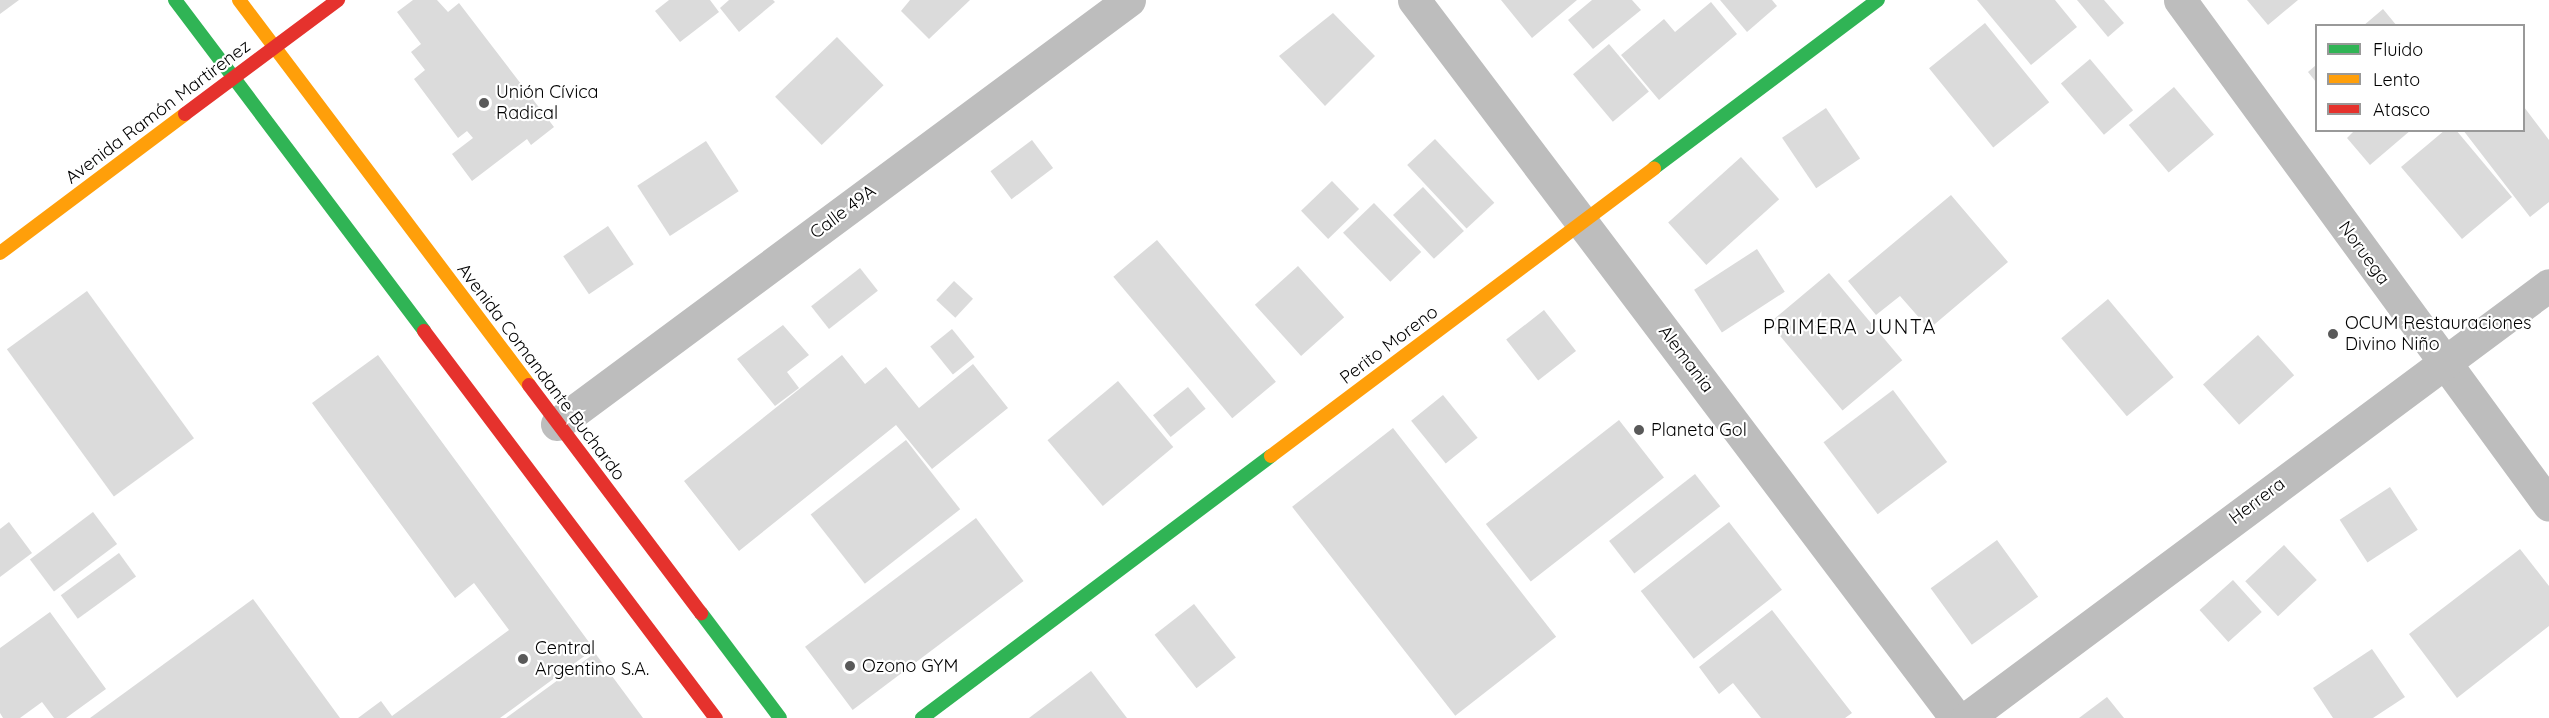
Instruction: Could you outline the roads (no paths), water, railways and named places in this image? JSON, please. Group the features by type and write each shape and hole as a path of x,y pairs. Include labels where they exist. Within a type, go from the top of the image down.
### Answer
{"main road":[{"path":"176,0 716,718"},
{"name":"Avenida Comandante Buchardo","path":"239,0 780,718"},
{"name":"Avenida Ramón Martirenez","path":"0,253 338,0"},
{"name":"Perito Moreno","path":"922,718 1878,0"}],"street":[{"name":"Calle 49A","path":"557,424 1129,0"},
{"name":"Alemania","path":"1414,0 1956,718"},
{"name":"Noruega","path":"2180,0 2549,505"},
{"name":"Herrera","path":"1966,718 2549,285"}],"place":[{"name":"Unión Cívica Radical","path":"484,103"},
{"name":"OCUM Restauraciones Divino Niño","path":"2333,334"},
{"name":"Planeta Gol","path":"1639,430"},
{"name":"Central Argentino S.A.","path":"523,659"},
{"name":"Ozono GYM","path":"850,666"}],"district":[{"name":"PRIMERA JUNTA","path":"1850,326"}]}
